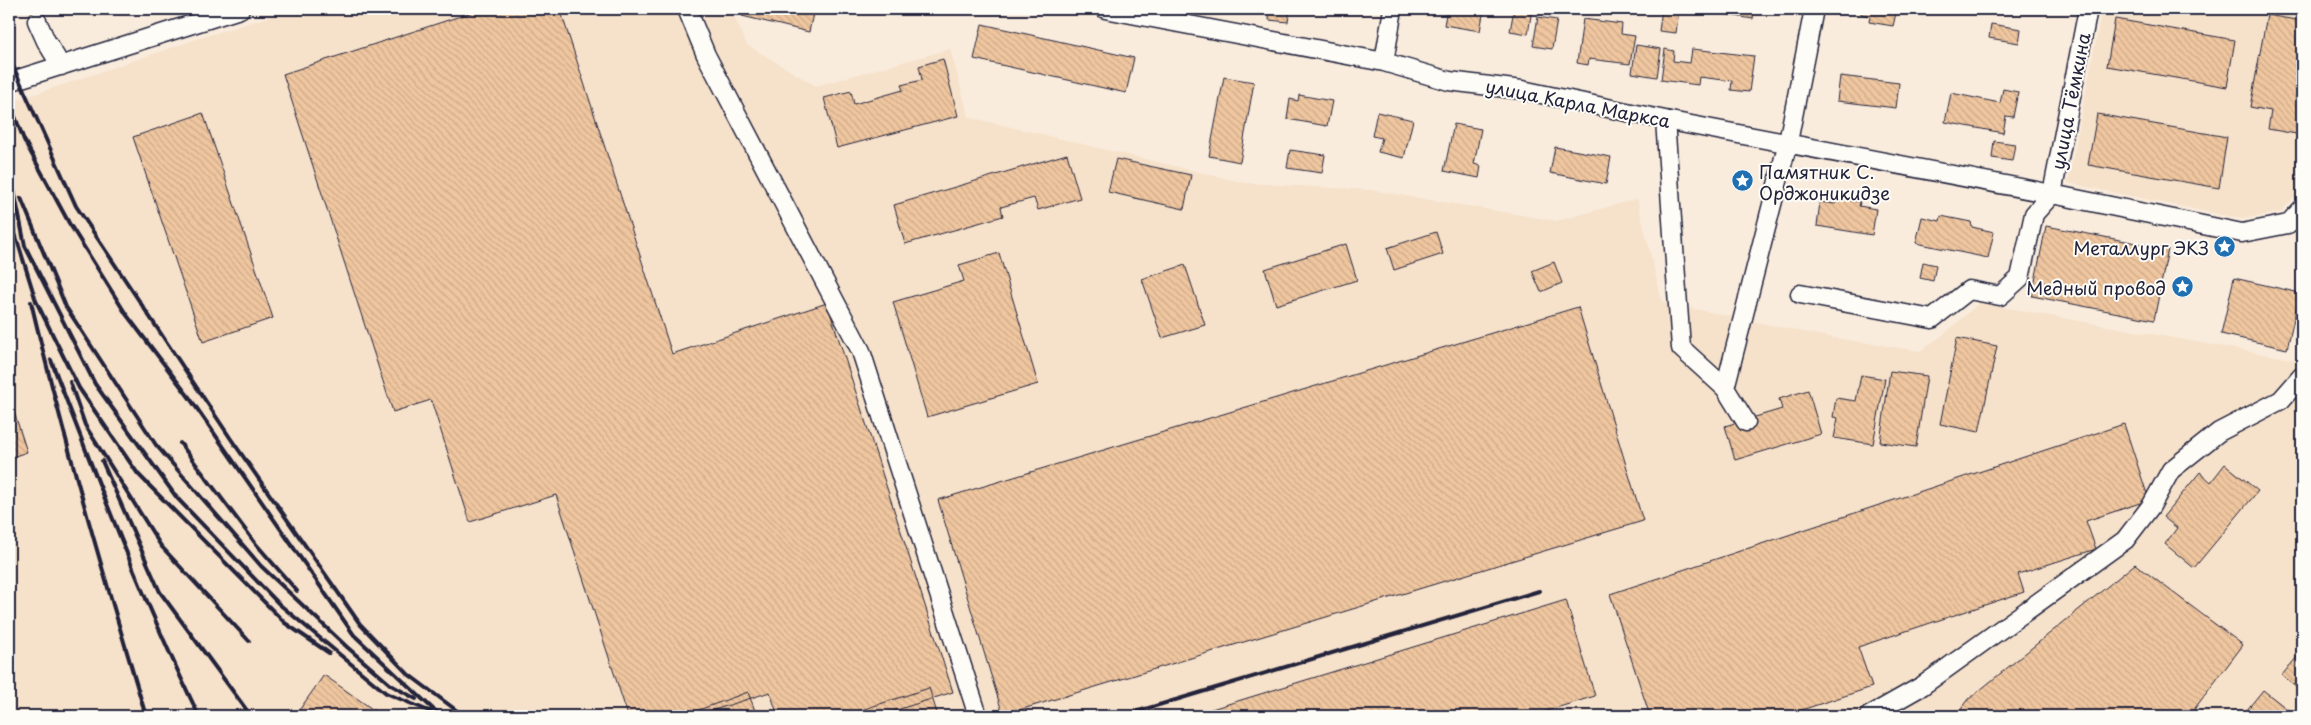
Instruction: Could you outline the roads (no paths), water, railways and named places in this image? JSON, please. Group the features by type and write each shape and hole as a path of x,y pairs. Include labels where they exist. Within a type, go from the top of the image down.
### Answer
{"street":[{"path":"9,82 240,9"},
{"path":"687,9 706,55 861,351 978,716"},
{"name":"улица Карла Маркса","path":"1104,9 1384,62 1449,81 1522,90 1665,120 1788,142 2242,233 2288,224 2302,209"},
{"path":"1384,62 1393,9"},
{"path":"1725,388 1788,142 1814,9"},
{"name":"улица Тёмкина","path":"2052,194 2088,9"},
{"path":"37,21 46,42 61,66"},
{"path":"1665,120 1681,348 1725,388 1746,422"},
{"path":"1800,294 1932,318 1969,290 2000,296 2020,278 2034,214 2052,194"},
{"path":"1868,716 1922,686 2125,540 2151,506 2171,470 2219,432 2281,400 2302,376"}],"railway":[{"path":"9,57 76,206 231,439 360,624 408,674 464,716"},
{"path":"9,101 24,140 69,223 126,314 189,397 354,635 434,710 446,716"},
{"path":"11,175 25,246 95,384 177,498 279,604 386,693 431,712"},
{"path":"21,198 66,307 156,445 261,566 347,647 391,685 416,699"},
{"path":"9,214 36,301 79,388 138,474 285,623 329,653"},
{"path":"31,302 71,458 146,716"},
{"path":"51,360 103,495 178,672 199,716"},
{"path":"70,382 85,425 161,546 249,641"},
{"path":"180,443 256,544 297,591"},
{"path":"102,461 160,592 251,716"},
{"path":"1122,716 1539,591"}],"place":[{"name":"Памятник С. Орджоникидзе","path":"1743,181"},
{"name":"Металлург ЭКЗ","path":"2225,247"},
{"name":"Медный провод","path":"2182,287"}]}
